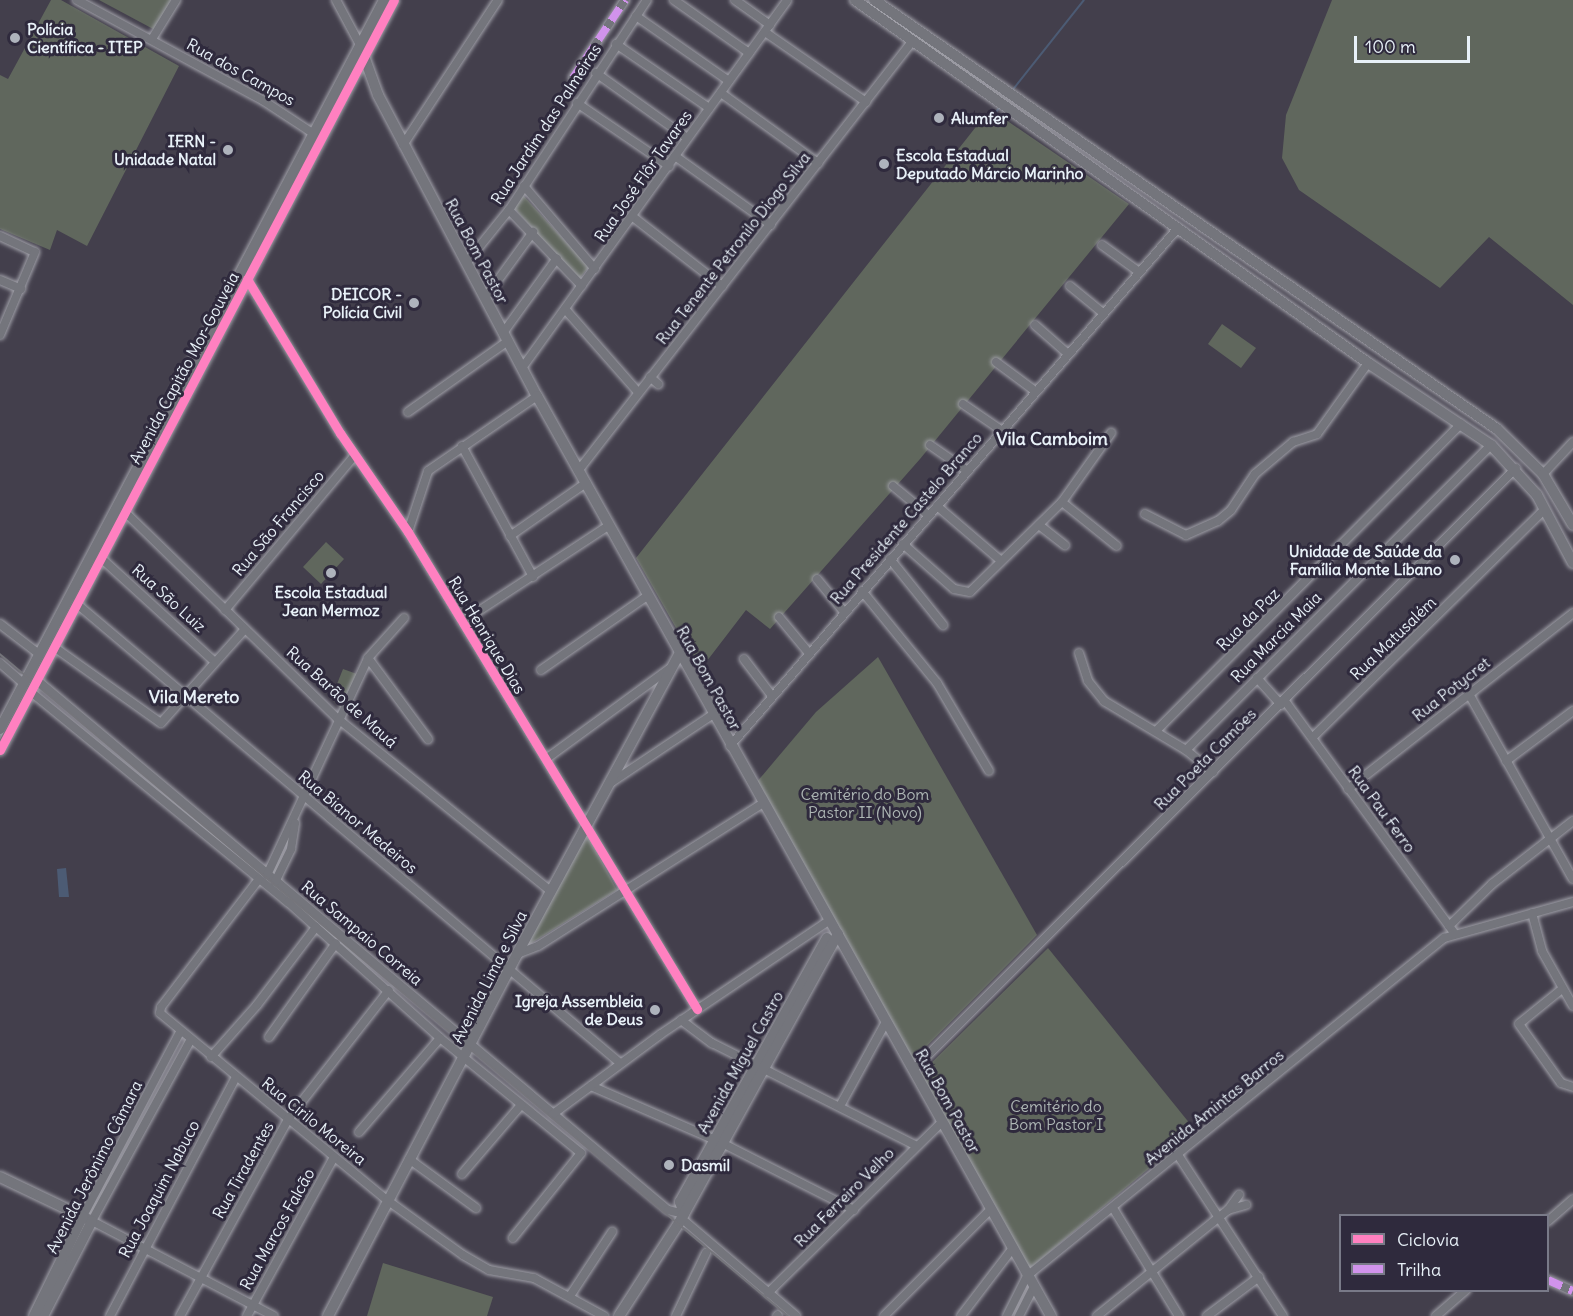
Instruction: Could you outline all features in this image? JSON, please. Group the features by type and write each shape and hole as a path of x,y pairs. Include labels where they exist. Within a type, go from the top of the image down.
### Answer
{"main road":[{"name":"Avenida Capitão Mor-Gouveia","path":"0,729 27,688 37,680 54,647 67,613 77,604 247,279 314,134 384,0"},
{"name":"Avenida Capitão Mor-Gouveia","path":"0,750 39,654 67,613 275,218 394,0"},
{"path":"855,0 911,43 1091,165 1177,229 1368,363 1491,444 1516,468 1545,509 1573,563"},
{"path":"874,0 1497,429 1543,474 1573,525"},
{"name":"Rua Bom Pastor","path":"360,45 378,95 403,145 537,396 712,715 834,927 1051,1316"},
{"path":"1409,389 1419,376"},
{"name":"Avenida Lima e Silva","path":"328,1316 509,968 679,654"},
{"name":"Avenida Miguel Castro","path":"685,1199 834,927"},
{"path":"0,1177 88,1218"},
{"path":"619,1316 682,1216 685,1199"},
{"name":"Avenida Jerônimo Câmara","path":"34,1316 88,1218"},
{"name":"Avenida Jerônimo Câmara","path":"43,1316 88,1218"}],"street":[{"name":"Rua dos Campos","path":"76,0 152,39 308,127 314,134"},
{"path":"152,39 176,0"},
{"path":"336,0 360,45"},
{"path":"403,145 498,0"},
{"path":"573,78 625,0"},
{"name":"Rua Jardim das Palmeiras","path":"467,262 509,210 596,73 647,0"},
{"path":"674,0 749,53"},
{"path":"735,0 767,28 867,102"},
{"name":"Rua José Flôr Tavares","path":"522,368 633,217 787,0"},
{"path":"636,16 729,81"},
{"name":"Rua Tenente Petronilo Diogo Silva","path":"578,471 911,43"},
{"path":"616,44 709,108"},
{"path":"596,73 687,138"},
{"path":"721,93 818,163"},
{"path":"577,103 669,166"},
{"path":"675,156 771,225"},
{"path":"524,186 594,268"},
{"path":"509,210 533,232 582,286"},
{"path":"633,217 722,286"},
{"name":"Rua Presidente Castelo Branco","path":"730,746 808,652 1177,229"},
{"path":"485,298 533,232"},
{"path":"0,236 35,252 1,331"},
{"path":"1102,245 1139,272"},
{"path":"408,411 506,337 557,258"},
{"name":"Rua Henrique Dias","path":"247,279 354,456 408,532 624,891 698,1009"},
{"path":"0,280 21,289"},
{"path":"1070,286 1103,313"},
{"path":"565,309 638,392"},
{"path":"1035,325 1068,354"},
{"path":"996,362 1035,392"},
{"path":"1145,514 1186,535 1218,521 1231,510 1255,474 1293,442 1317,434 1368,363"},
{"path":"650,377 658,384"},
{"path":"408,532 428,471 537,396"},
{"path":"963,404 1001,430"},
{"name":"Rua da Paz","path":"1156,731 1461,424"},
{"path":"903,544 962,592 974,589 1000,560 1062,502 1111,433"},
{"path":"1543,474 1573,442"},
{"name":"Rua Marcia Maia","path":"1186,750 1491,444"},
{"path":"930,445 966,471"},
{"path":"462,446 533,577"},
{"name":"Rua São Francisco","path":"225,610 354,456"},
{"name":"Rua Poeta Camões","path":"913,1070 1516,468"},
{"path":"510,536 586,483"},
{"path":"893,486 928,515"},
{"path":"1062,502 1117,546"},
{"path":"937,506 1000,560"},
{"name":"Rua Matusalém","path":"1312,737 1545,509"},
{"name":"Rua Barão de Mauá","path":"125,512 337,718 551,891"},
{"path":"462,622 533,577 608,525"},
{"path":"1040,525 1065,545"},
{"name":"Rua São Luiz","path":"101,558 215,662"},
{"path":"890,559 943,625"},
{"path":"817,579 844,612"},
{"path":"862,591 937,682 989,771"},
{"path":"541,670 647,596"},
{"name":"Rua Bianor Medeiros","path":"77,604 620,1064"},
{"name":"Rua Potycret","path":"1348,789 1573,613"},
{"path":"779,617 808,652"},
{"path":"263,877 305,799 337,718 368,658 404,618"},
{"path":"0,624 39,654"},
{"path":"54,647 155,721 163,722 245,629"},
{"path":"1078,653 1088,681 1104,702 1136,724 1156,731 1186,750 1213,772"},
{"path":"368,658 428,739"},
{"path":"744,659 771,696"},
{"name":"Rua Sampaio Correia","path":"0,663 27,688 263,877 275,882 471,1043 668,1210 682,1216 796,1316"},
{"path":"546,759 671,668"},
{"name":"Rua Pau Ferro","path":"1257,678 1283,703 1312,737 1455,934"},
{"name":"Rua Sampaio Correia","path":"37,680 263,877 440,1038 581,1153 513,1238"},
{"path":"1469,694 1573,879"},
{"path":"1506,761 1573,711"},
{"path":"606,786 712,715"},
{"path":"517,954 538,946 764,803"},
{"path":"275,882 291,849 295,818"},
{"path":"1449,926 1485,890 1573,821"},
{"name":"Rua Cirilo Moreira","path":"263,877 160,1008 190,1041 289,1118 387,1200 489,1270 526,1275 570,1296 604,1316"},
{"name":"Avenida Amintas Barros","path":"1007,1316 1027,1276 1444,939 1573,902"},
{"path":"1532,913 1542,951 1573,1006"},
{"path":"211,1057 257,1005 316,927"},
{"path":"553,1114 681,1020 834,927"},
{"path":"269,1037 336,943"},
{"path":"1562,989 1519,1024 1561,1083 1573,1087"},
{"name":"Rua Tiradentes","path":"180,1316 289,1118 389,990"},
{"path":"681,1020 712,1043 758,1064 917,1146"},
{"path":"840,1106 886,1022"},
{"name":"Avenida Jerônimo Câmara","path":"88,1218 180,1032"},
{"path":"359,1132 440,1038"},
{"name":"Avenida Jerônimo Câmara","path":"88,1218 190,1041"},
{"name":"Rua Joaquim Nabuco","path":"110,1316 144,1247 236,1077"},
{"path":"591,1086 717,1142 854,1210"},
{"path":"462,1174 520,1105"},
{"name":"Rua Ferreiro Velho","path":"768,1293 942,1122"},
{"path":"1178,1155 1283,1316"},
{"name":"Rua Marcos Falcão","path":"247,1316 334,1157"},
{"path":"409,1160 476,1208"},
{"path":"1228,1210 1239,1195"},
{"path":"668,1210 685,1199"},
{"path":"1549,1220 1571,1204"},
{"path":"1097,1316 1219,1216 1228,1210 1246,1205"},
{"path":"1113,1208 1179,1316"},
{"path":"884,1316 991,1209"},
{"path":"88,1218 274,1316"},
{"path":"570,1296 612,1232"},
{"path":"961,1316 1013,1248"},
{"path":"676,1316 705,1253"},
{"path":"1207,1316 1259,1277"},
{"path":"1549,1280 1573,1291"},
{"path":"1019,1316 1034,1287"},
{"path":"1436,1316 1464,1292"}],"green space":[{"path":"51,0 61,0 179,66 87,246 57,230 50,250 0,229 0,75 8,79"},
{"path":"99,0 171,0 155,30"},
{"path":"1332,0 1573,0 1573,305 1489,237 1440,288 1299,190 1282,158 1286,115"},
{"path":"990,109 1129,204 920,459 770,629 746,610 700,670 636,558"},
{"path":"522,194 589,267 579,279 513,207"},
{"path":"1222,324 1256,348 1241,368 1208,344"},
{"path":"326,542 344,559 321,584 303,567"},
{"name":"Cemitério do Bom Pastor II (Novo)","path":"878,657 1037,935 911,1062 756,783 816,712"},
{"path":"343,669 357,674 341,708 331,699"},
{"path":"587,834 617,890 527,946"},
{"name":"Cemitério do Bom Pastor I","path":"1048,948 1195,1130 1028,1270 920,1074"},
{"path":"383,1263 493,1297 487,1316 367,1316"}],"water":[{"path":"66,868 69,897 59,897 57,869"}],"waterway":[{"path":"1011,92 1084,0"},
{"path":"990,119 1001,106"}],"tram line":[{"path":"0,654 788,1316"}],"marked path":[{"path":"573,78 625,0"},
{"path":"1549,1280 1573,1291"}],"cycle path":[{"path":"0,750 394,0"},
{"path":"247,279 340,433 408,532 697,1009"}],"place":[{"name":"Polícia Científica - ITEP","path":"15,38"},
{"name":"Alumfer","path":"939,118"},
{"name":"IERN - Unidade Natal","path":"228,150"},
{"name":"Escola Estadual Deputado Márcio Marinho","path":"884,164"},
{"name":"DEICOR - Polícia Civil","path":"414,303"},
{"name":"Unidade de Saúde da Família Monte Líbano","path":"1455,560"},
{"name":"Escola Estadual Jean Mermoz","path":"331,573"},
{"name":"Igreja Assembleia de Deus","path":"655,1010"},
{"name":"Dasmil","path":"669,1165"}],"district":[{"name":"Vila Camboim","path":"1052,439"},
{"name":"Vila Mereto","path":"194,697"}]}
